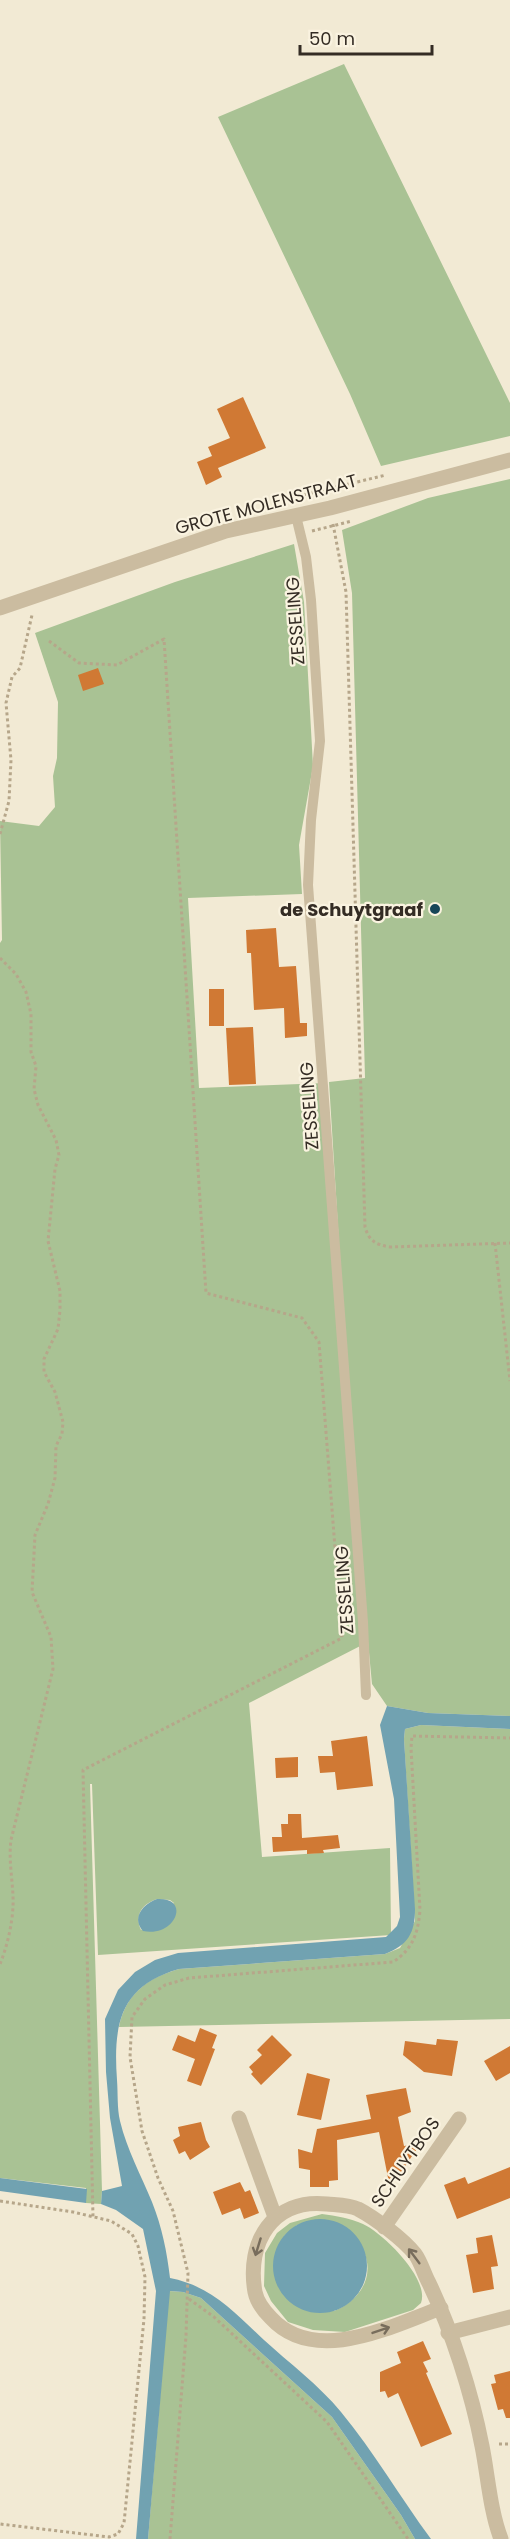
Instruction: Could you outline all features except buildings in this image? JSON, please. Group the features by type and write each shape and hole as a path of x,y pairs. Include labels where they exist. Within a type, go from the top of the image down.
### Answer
{"street":[{"name":"GROTE MOLENSTRAAT","path":"0,608 226,531 296,516 510,460"},
{"path":"239,2118 275,2217 263,2231 256,2252 253,2282 262,2307 276,2323 293,2335 323,2341 342,2341 371,2334 441,2307"},
{"name":"SCHUYTBOS","path":"384,2227 459,2119"},
{"name":"SCHUYTBOS","path":"275,2217 289,2208 322,2203 357,2208 384,2227 415,2255 441,2307 471,2399 501,2539"},
{"path":"448,2333 510,2317"}],"lane":[{"name":"ZESSELING","path":"296,516 306,558 312,612 320,741 311,820 308,885 362,1599 366,1695"}],"path":[{"path":"334,526 346,592 365,1227 372,1241 378,1245 391,1247 510,1243"},
{"path":"0,834 9,801 11,760 6,704 12,677 20,668 33,611"},
{"path":"49,641 80,663 117,664 164,639 206,1293 302,1318 319,1341 342,1638 83,1770 93,2217"},
{"path":"0,958 16,974 26,992 31,1014 31,1052 36,1066 34,1089 38,1105 57,1140 59,1155 55,1169 48,1241 60,1291 60,1310 58,1329 44,1359 44,1372 58,1400 63,1422 62,1434 56,1446 53,1486 35,1535 32,1592 51,1637 53,1669 10,1840 13,1907 5,1952 0,1964"},
{"path":"495,1243 510,1381"},
{"path":"170,2539 189,2299 188,2273 173,2211 158,2178 142,2131 130,2057 132,2017 145,1999 165,1985 189,1978 393,1962 403,1955 418,1933 420,1910 412,1736 510,1737"},
{"path":"0,2201 111,2221 132,2234 138,2246 145,2277 144,2319 124,2523 118,2534 109,2537 0,2524"},
{"path":"189,2299 214,2317 327,2422 408,2539"}],"green space":[{"path":"344,64 510,403 510,436 381,466 350,394 218,117"},
{"path":"510,479 510,1716 428,1713 387,1706 372,1684 368,1642 249,1703 262,1857 390,1848 391,1935 98,1955 92,1784 90,1784 102,2191 101,2204 86,2203 86,2188 0,2178 0,943 2,940 0,821 39,826 55,807 53,776 57,758 58,702 35,633 175,582 294,544 304,602 313,766 299,845 302,894 188,898 199,1088 326,1083 339,1243 329,1082 365,1078 352,593 342,530 428,498","holes":["157,1899 170,1900 174,1903 141,1930 138,1920 144,1907"]},
{"path":"421,1725 510,1729 510,2019 119,2027 127,2005 140,1989 148,1982 179,1969 385,1954 400,1948 415,1921 404,1739 405,1729"},
{"path":"322,2214 353,2220 372,2229 393,2247 412,2270 422,2293 421,2303 413,2310 345,2332 313,2330 288,2322 271,2301 264,2286 265,2253 277,2233 290,2223","holes":["331,2221 343,2226 361,2247 367,2267 364,2283 355,2297 334,2311 284,2236 297,2225"]},
{"path":"169,2291 183,2292 201,2298 332,2417 401,2515 415,2539 148,2539"}],"water":[{"path":"387,1706 428,1713 510,1716 510,1729 421,1725 405,1729 415,1909 414,1925 409,1937 399,1947 385,1954 179,1969 159,1976 132,1997 119,2025 116,2060 118,2106 126,2142 159,2221 170,2278 198,2287 232,2310 323,2393 365,2443 431,2539 415,2539 401,2515 332,2417 201,2298 183,2292 170,2291 148,2539 136,2539 156,2291 143,2229 116,2210 101,2204 102,2191 122,2186 110,2118 105,2019 118,1990 135,1972 155,1960 178,1953 386,1937 397,1926 400,1917 394,1799 380,1725"},
{"path":"157,1899 168,1900 174,1904 175,1917 164,1929 154,1932 143,1931 138,1916 147,1904"},
{"path":"0,2178 87,2189 86,2203 0,2191"},
{"path":"320,2219 338,2222 353,2233 364,2248 367,2266 364,2284 353,2299 338,2310 320,2313 302,2310 287,2299 276,2284 273,2266 276,2248 287,2233 302,2222"}],"place":[{"name":"de Schuytgraaf","path":"435,909"}]}
